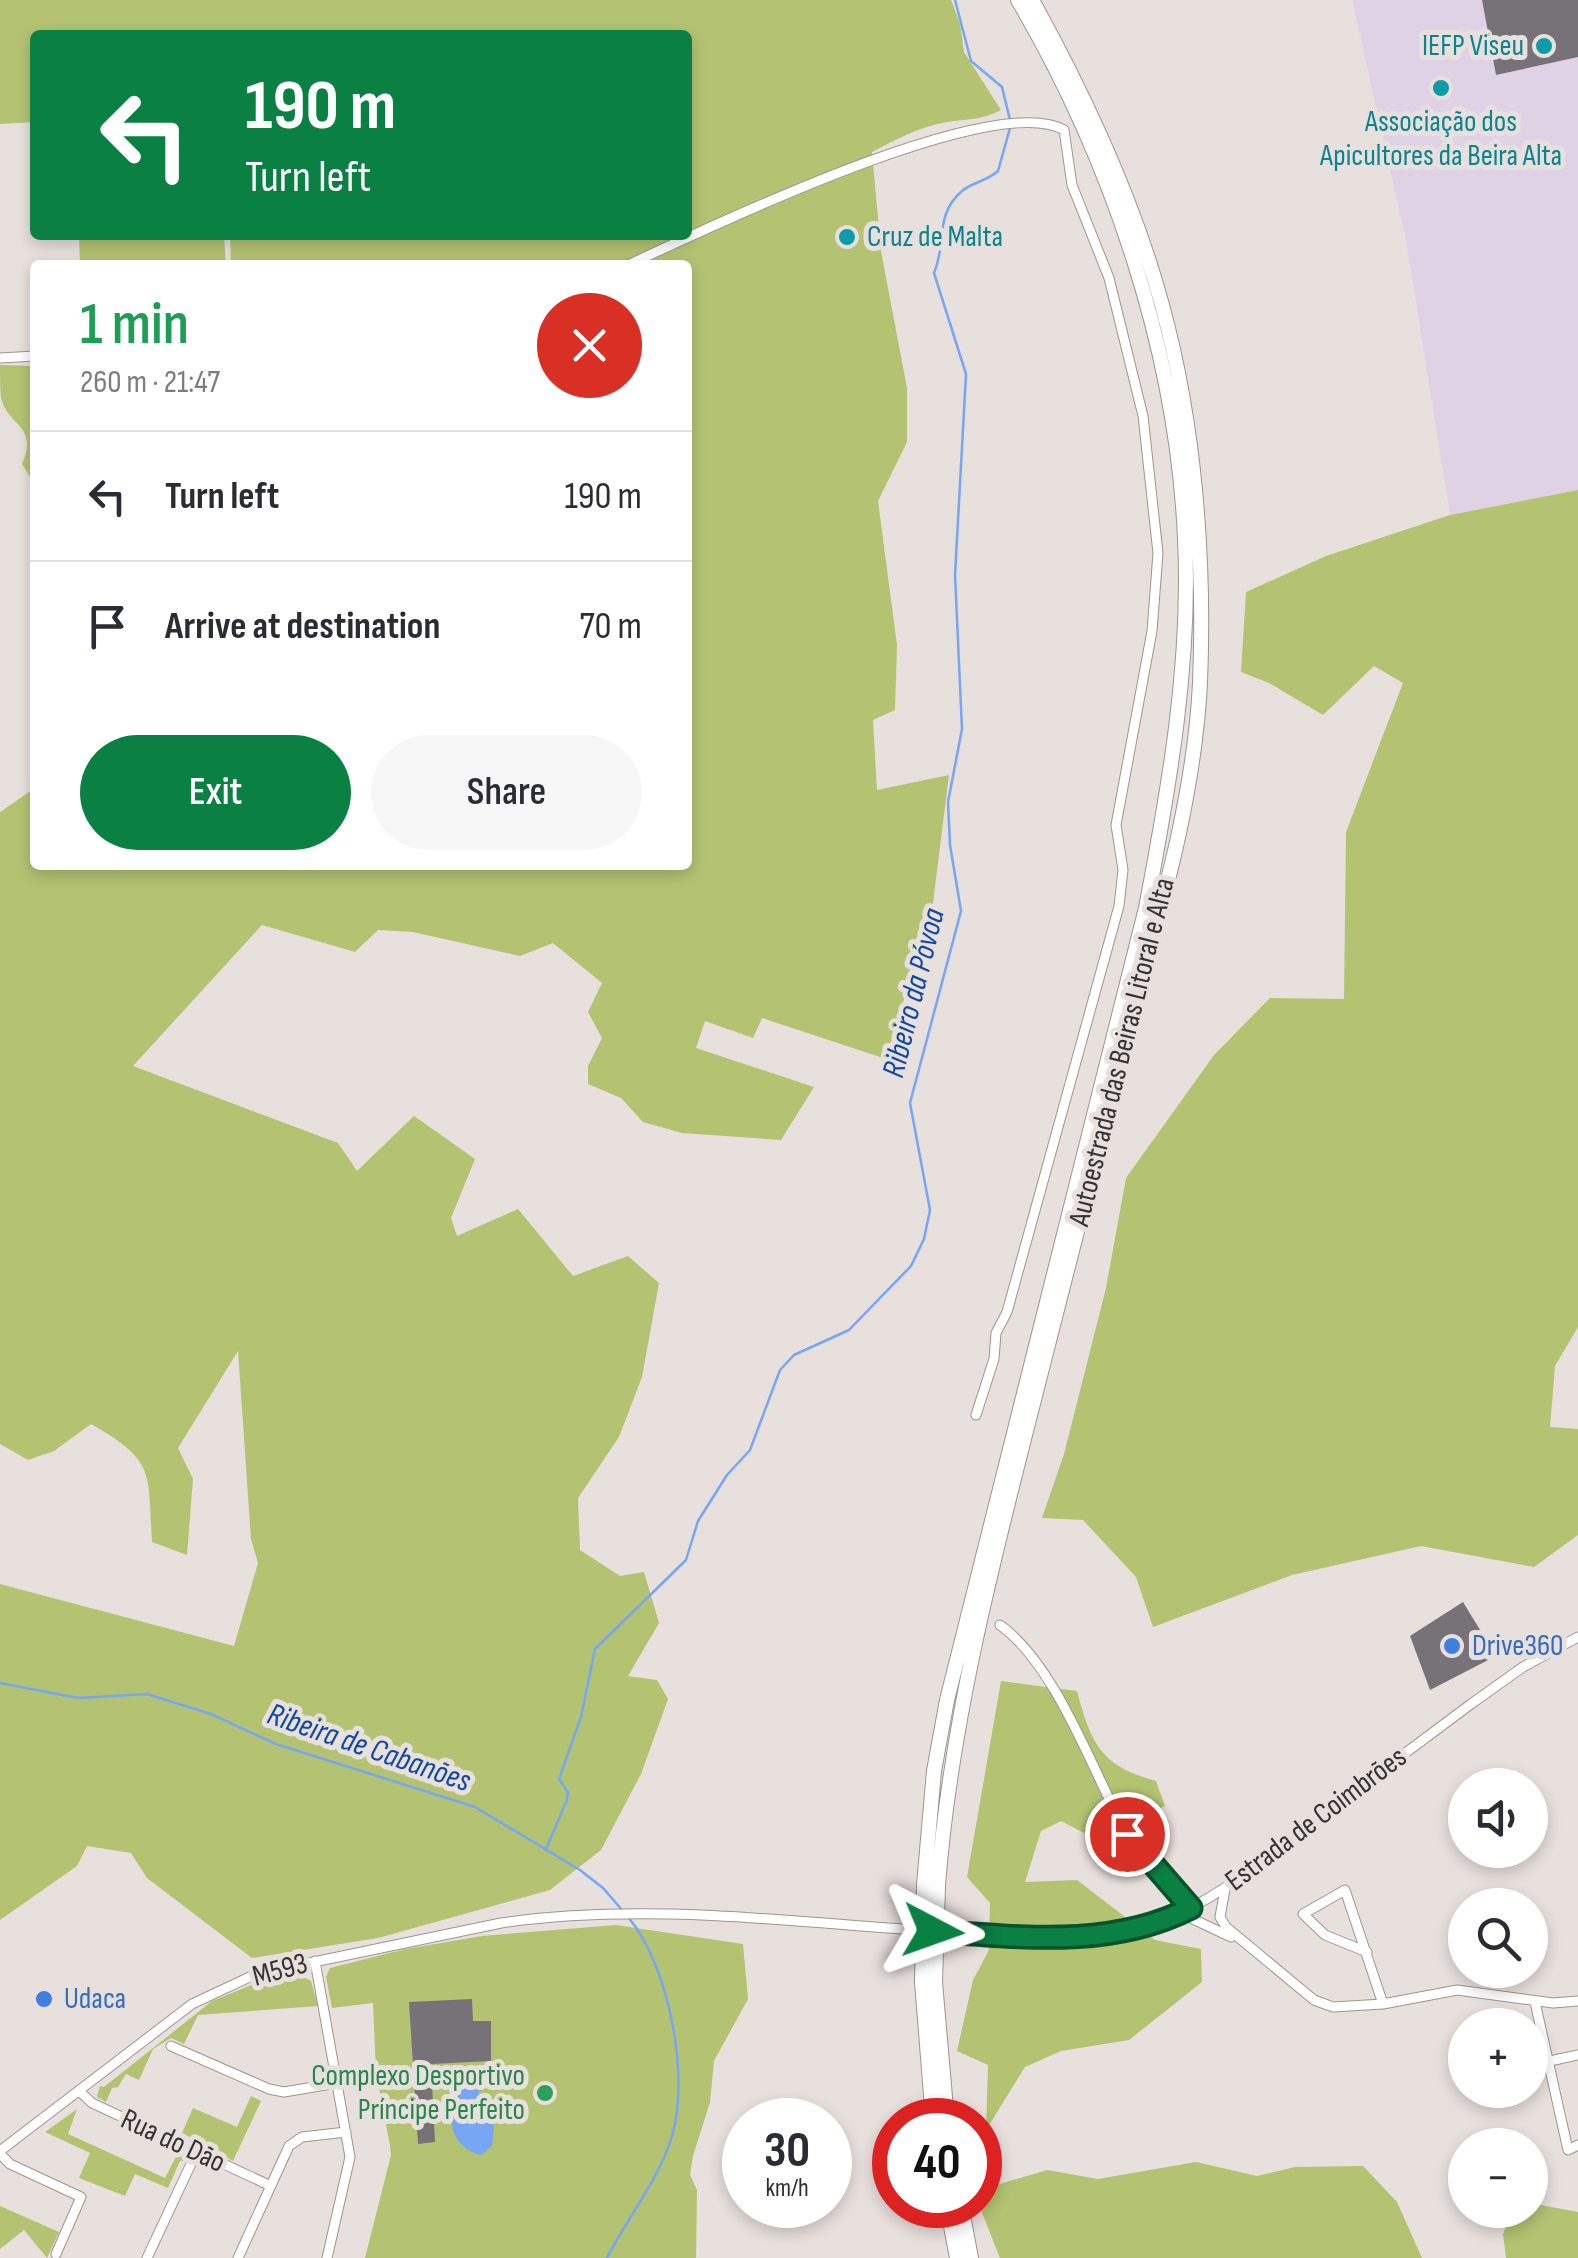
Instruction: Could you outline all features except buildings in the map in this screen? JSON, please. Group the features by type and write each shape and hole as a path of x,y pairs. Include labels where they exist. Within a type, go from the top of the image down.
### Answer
{"highway":[{"name":"Autoestrada das Beiras Litoral e Alta","path":"932,2098 928,1982 932,1789 947,1700 1146,908 1171,776 1180,684 1185,541 1180,486 1145,300 1092,152 1018,0"},
{"name":"Autoestrada das Beiras Litoral e Alta","path":"931,1885 982,1607 1162,898 1188,781 1200,686 1191,464 1162,304 1104,141 1032,0"},
{"name":"Autoestrada das Beiras Litoral e Alta","path":"928,1982 945,2098"},
{"path":"951,2228 957,2258"},
{"path":"966,2228 971,2258"}],"street":[{"path":"692,237 865,162 946,137 1017,124 1047,123 1064,130 1072,185 1109,278 1143,416 1158,553 1152,631 1116,824 1122,870 1119,906 976,1415"},
{"path":"640,260 686,240"},
{"path":"0,358 30,356"},
{"path":"1000,1625 1030,1652 1097,1770 1127,1834 1196,1906 1314,2000 1333,2007 1382,2004 1457,1990 1536,2002 1578,2001"},
{"name":"Estrada de Coimbrões","path":"612,1914 1046,1938 1111,1936 1179,1914 1226,1887 1523,1667 1578,1637"},
{"path":"1226,1887 1220,1917 1226,1927"},
{"path":"1368,1952 1345,1946 1326,1935 1303,1914 1344,1890 1368,1952 1382,2004"},
{"name":"M593","path":"0,2153 192,2004 256,1974 501,1923 612,1914"},
{"path":"1179,1914 1212,1925 1260,1956"},
{"path":"315,1961 350,2157 348,2180 327,2258"},
{"path":"1536,2002 1568,2150 1578,2144"},
{"path":"171,2046 269,2090 284,2092 338,2083"},
{"path":"1550,2062 1578,2054"},
{"name":"Rua do Dão","path":"79,2091 92,2103 271,2186"},
{"path":"238,2258 295,2141 346,2132"},
{"path":"147,2258 197,2152"},
{"path":"0,2153 10,2164 82,2197 56,2254"}],"shaded area":[{"path":"1352,0 1578,0 1578,490 1450,515 1406,240"}],"green space":[{"path":"0,0 951,0 960,23 964,52 1001,110 928,127 872,152 881,251 907,388 907,442 878,501 897,645 895,710 873,720 877,790 949,775 933,903 886,1059 762,1018 753,1038 705,1021 696,1048 814,1087 781,1140 682,1133 643,1122 621,1098 588,1084 588,1066 602,1038 588,1012 602,983 553,943 520,956 413,932 378,930 355,952 262,925 133,1066 338,1143 357,1171 414,1116 475,1159 451,1218 457,1236 518,1209 573,1276 628,1256 659,1283 642,1377 619,1437 578,1498 580,1550 620,1576 644,1572 659,1623 628,1676 657,1680 668,1699 641,1774 601,1850 550,1890 378,1938 252,1958 147,1878 131,1853 87,1846 77,1866 0,1920 0,1584 234,1646 258,1563 251,1539 238,1351 178,1448 193,1479 187,1555 152,1542 148,1484 138,1459 91,1424 54,1451 28,1460 0,1444 0,812 30,791 30,870 692,870 692,260 231,260 230,240 692,240 692,30 30,30 30,122 0,124"},
{"path":"79,240 224,240 226,260 80,260"},
{"path":"0,365 30,366 30,477 22,464 25,434 1,398"},
{"path":"1578,490 1578,1327 1555,1366 1550,1427 1578,1429 1578,1535 1534,1567 1421,1546 1292,1575 1153,1627 1136,1577 1083,1520 1042,1518 1064,1454 1106,1288 1126,1178 1214,1055 1270,998 1344,999 1346,832 1403,683 1374,666 1323,715 1269,683 1241,672 1246,592 1326,556 1450,515"},
{"path":"1001,1681 1077,1691 1101,1750 1122,1768 1156,1781 1165,1806 1090,1836 1061,1821 1041,1831 1025,1882 1077,1880 1155,1940 1201,1949 1202,1982 1129,2040 1061,2051 1025,2067 1002,2104 1002,2098 987,2098 988,2065 957,2051 973,1980 989,1950 990,1903 967,1877"},
{"name":"Complexo Desportivo Príncipe Perfeito","path":"616,1925 743,1944 748,1999 714,2061 710,2102 690,2175 697,2190 696,2258 365,2258 391,2155 376,2073 373,2003 332,2008 326,1977 330,1968 405,1949 482,1936"},
{"path":"300,1975 311,1981 318,2006 198,2015 184,2044 171,2038 153,2049 139,2080 126,2074 118,2087 112,2088 106,2102 97,2097 100,2086 104,2087 212,2001 254,1984"},
{"path":"251,2096 261,2101 233,2161 182,2133 193,2108 237,2127"},
{"path":"77,2109 68,2134 165,2178 179,2151 183,2153 184,2161 180,2161 168,2188 135,2174 125,2196 79,2178 90,2153 45,2132"},
{"path":"1196,2162 1257,2176 1295,2167 1363,2166 1397,2202 1422,2258 1000,2258 988,2228 1002,2228 1002,2183 1047,2170 1098,2179"},
{"path":"0,2206 59,2232 47,2258 24,2230 0,2249"},
{"path":"1548,2206 1578,2212 1578,2258 1506,2258 1505,2228 1548,2228"}],"water":[{"path":"465,2085 480,2087 476,2108 494,2125 492,2146 481,2155 460,2143 454,2133 452,2121 462,2112 455,2092"}],"waterway":[{"name":"Ribeiro da Póvoa","path":"955,0 971,61 1002,87 1010,120"},
{"name":"Ribeiro da Póvoa","path":"546,1849 567,1800 568,1792 559,1779 581,1717 595,1649 686,1560 698,1521 727,1475 750,1450 780,1370 794,1355 849,1330 911,1266 924,1239 930,1210 910,1103 961,911 950,845 948,802 962,729 955,575 966,374 934,273 944,220 953,200 998,171 1010,128"},
{"name":"Ribeira de Cabanões","path":"0,1683 78,1698 147,1694 211,1714 276,1744 475,1807 580,1870 623,1911"},
{"name":"Ribeira de Cabanões","path":"607,2258 659,2168 677,2111 677,2053 665,1992 655,1963 628,1917"}],"place":[{"name":"IEFP Viseu","path":"1544,46"},
{"name":"Associação dos Apicultores da Beira Alta","path":"1441,88"},
{"name":"Cruz de Malta","path":"847,237"},
{"name":"Drive360","path":"1452,1646"},
{"name":"Udaca","path":"44,1999"},
{"name":"Complexo Desportivo Príncipe Perfeito","path":"545,2093"}],"route":[{"path":"933,1931 1046,1938 1111,1936 1173,1918 1191,1908 1127,1834"}]}
